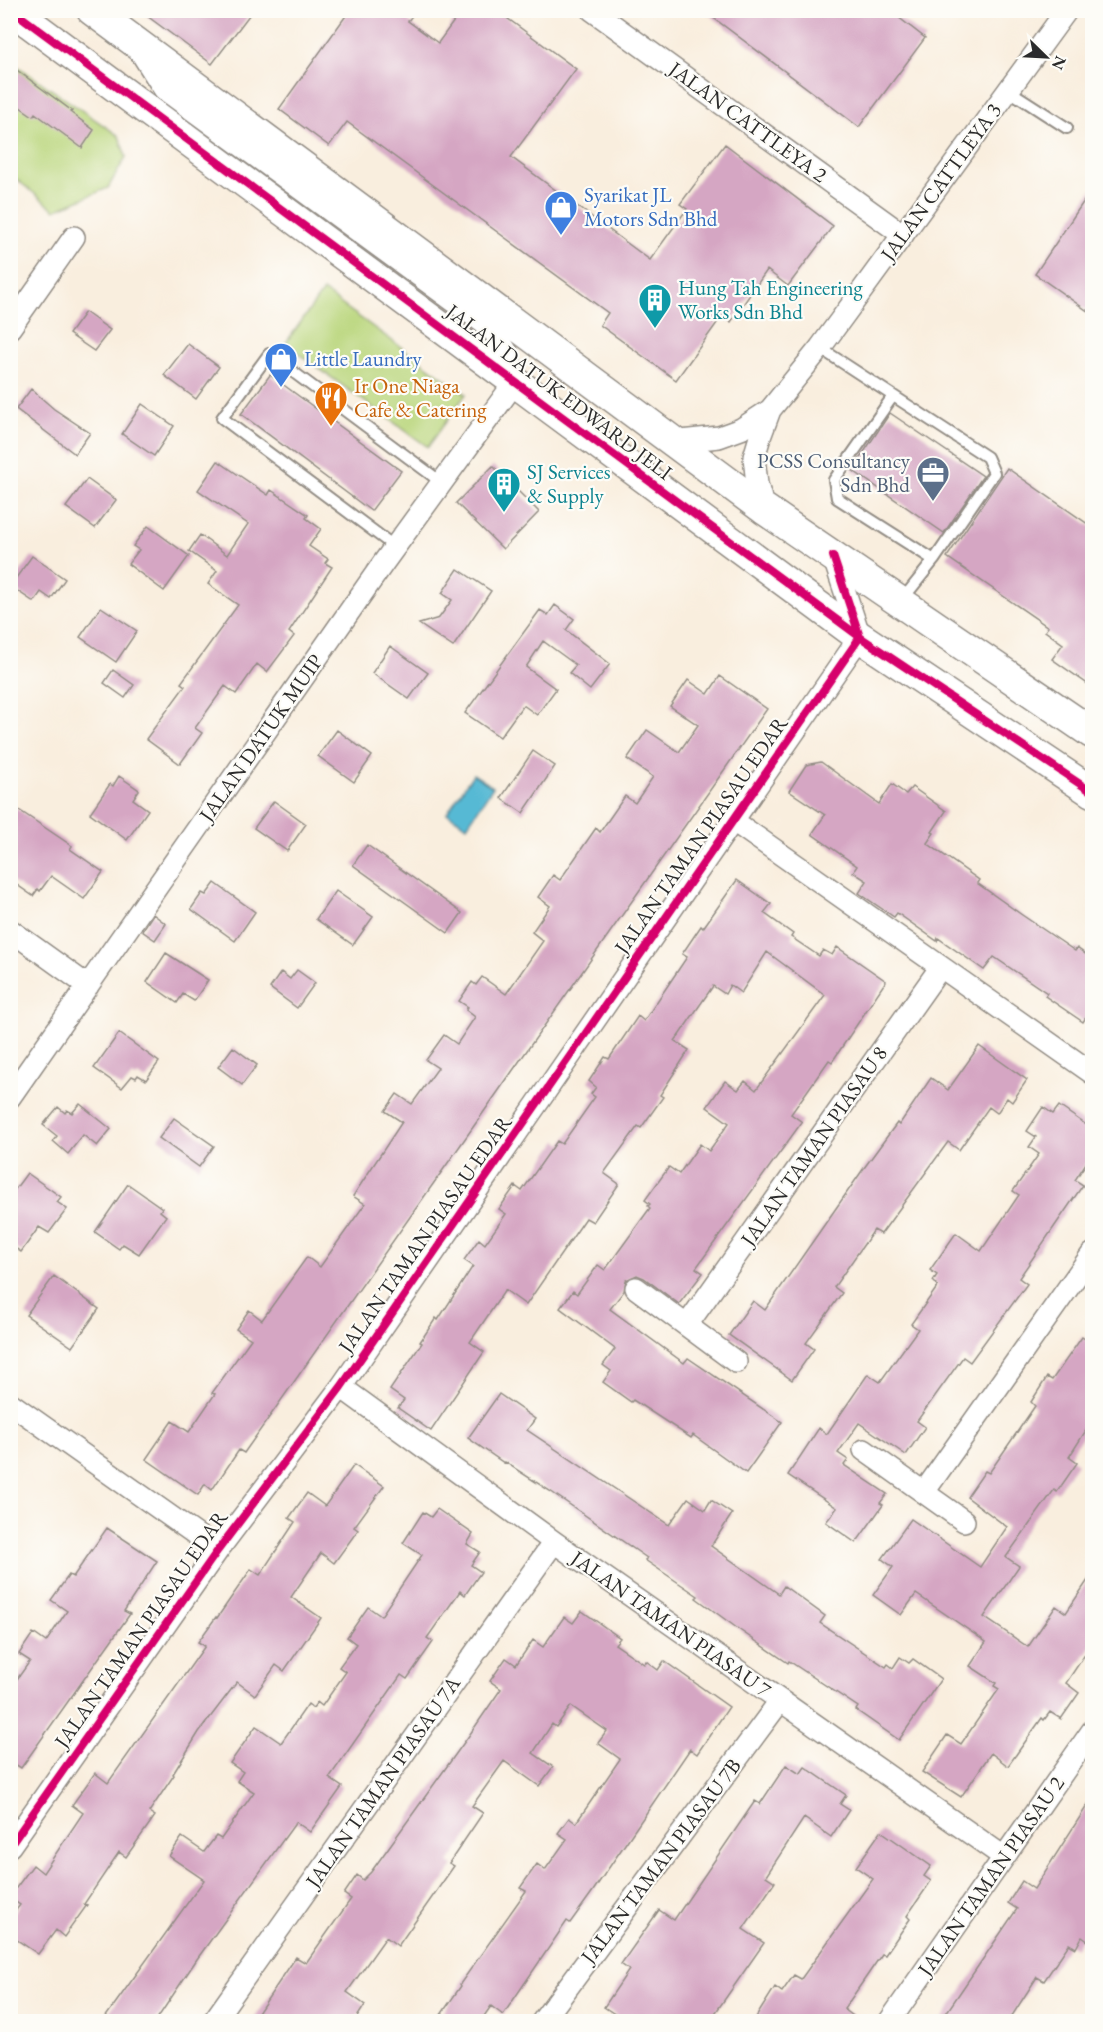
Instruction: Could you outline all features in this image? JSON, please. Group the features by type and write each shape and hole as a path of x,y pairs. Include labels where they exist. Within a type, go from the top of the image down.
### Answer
{"street":[{"name":"JALAN DATUK EDWARD JELI","path":"12,10 860,637 1092,792"},
{"name":"JALAN DATUK EDWARD JELI","path":"92,10 671,442 764,509 1092,733"},
{"name":"JALAN CATTLEYA 2","path":"592,10 903,235"},
{"name":"JALAN CATTLEYA 3","path":"671,442 718,437 741,429 770,410 820,348 1067,10"},
{"path":"135,42 164,89 492,329 507,352 515,382"},
{"path":"10,328 74,237"},
{"name":"JALAN DATUK MUIP","path":"10,1098 395,547 515,382"},
{"name":"JALAN CATTLEYA 3","path":"764,509 757,484 754,457 770,410"},
{"path":"833,556 860,637"},
{"name":"JALAN TAMAN PIASAU EDAR","path":"10,1846 218,1550 341,1387 860,637"},
{"name":"JALAN TAMAN PIASAU EDAR","path":"732,820 1092,1073"},
{"path":"10,930 88,986"},
{"name":"JALAN TAMAN PIASAU 8","path":"687,1325 940,968"},
{"path":"924,1492 1092,1254"},
{"path":"636,1288 736,1362"},
{"name":"JALAN TAMAN PIASAU 7","path":"341,1387 554,1542 1004,1857"},
{"path":"10,1403 218,1550"},
{"path":"864,1450 964,1521"},
{"name":"JALAN TAMAN PIASAU 7A","path":"213,2022 554,1542"},
{"name":"JALAN TAMAN PIASAU 7B","path":"542,2022 780,1701"},
{"name":"JALAN TAMAN PIASAU 2","path":"889,2022 1092,1731"}],"lane":[{"path":"1008,90 1067,128"},
{"path":"820,348 987,457 994,473 934,560 900,603"},
{"path":"395,547 222,418 269,354 441,482"},
{"path":"893,396 834,480 837,498 934,560"}],"green space":[{"path":"10,61 119,136 126,157 108,188 55,210 11,175"},
{"path":"323,291 466,394 428,447 285,344"}],"water":[{"path":"473,774 493,787 467,826 447,813"}],"building":[{"path":"139,10 253,10 212,64"},
{"path":"350,10 416,10 408,21 438,43 462,10 496,10 576,69 511,157 650,260 687,209 680,204 725,144 833,226 788,286 767,270 731,322 722,316 676,380 600,325 608,313 347,122 329,146 279,109"},
{"path":"703,10 889,10 925,38 859,127"},
{"path":"10,65 94,130 82,148 35,113 33,116 10,100"},
{"path":"1092,189 1092,314 1035,274"},
{"path":"85,312 110,330 94,351 69,334"},
{"path":"188,344 219,367 196,399 164,375"},
{"path":"270,375 401,471 371,511 241,414"},
{"path":"31,389 54,409 90,433 75,454 16,409"},
{"path":"142,404 174,426 154,456 122,434"},
{"path":"890,413 983,476 944,533 852,470"},
{"path":"218,461 268,495 271,490 308,515 306,518 321,529 309,546 328,559 325,563 332,567 289,632 294,636 267,672 257,664 236,694 225,686 195,728 202,733 180,764 146,739 185,686 181,683 238,605 208,584 217,571 189,551 200,535 227,555 248,524 198,490"},
{"name":"SJ Services & Supply","path":"493,466 539,512 503,549 456,503"},
{"path":"1007,468 1092,527 1092,687 1052,659 1063,644 1045,631 1048,627 947,557"},
{"path":"87,479 116,500 95,528 66,507"},
{"path":"148,526 189,556 164,591 128,564 139,550 133,546"},
{"path":"32,556 65,579 51,599 41,592 34,602 10,586"},
{"path":"458,569 491,591 453,647 419,624 439,618 452,600 442,593"},
{"path":"555,605 574,619 566,630 610,664 590,690 569,673 576,665 543,641 526,667 556,689 537,715 523,705 500,737 465,713 540,610 548,615"},
{"path":"101,607 137,631 116,662 80,637"},
{"path":"390,646 428,673 409,699 372,673"},
{"path":"113,670 134,685 125,698 104,683"},
{"path":"720,676 767,709 244,1453 239,1450 212,1490 205,1484 198,1495 146,1459 172,1421 189,1432 215,1394 212,1393 251,1339 236,1329 249,1310 262,1320 307,1257 320,1267 365,1204 353,1196 402,1122 385,1111 397,1094 412,1104 438,1068 426,1060 444,1035 457,1044 475,1017 466,1010 468,1007 459,1001 472,982 476,985 482,977 506,994 543,941 532,932 550,906 538,897 553,875 560,880 596,828 600,832 625,796 635,803 653,777 627,759 647,730 679,752 698,725 670,706 688,680 708,694"},
{"path":"337,730 372,756 354,782 318,756"},
{"path":"533,751 555,766 523,813 501,798"},
{"path":"821,762 879,804 892,784 906,794 912,787 946,811 927,843 979,880 977,883 1022,915 1075,951 1077,948 1092,959 1092,1008 1083,1022 1045,996 1047,993 994,957 984,970 938,938 937,941 897,913 894,917 859,893 867,881 853,872 857,866 812,834 825,815 789,791 806,765"},
{"path":"119,776 139,790 133,799 148,810 127,840 90,813 110,784 113,786"},
{"path":"274,801 306,824 287,851 254,828"},
{"path":"10,804 72,846 70,849 103,872 84,899 51,876 40,891 38,889 33,896 10,880"},
{"path":"367,845 462,913 448,933 353,865"},
{"path":"737,880 771,904 764,913 793,934 791,937 819,956 823,950 832,955 837,947 886,981 832,1062 829,1060 791,1114 802,1122 696,1268 703,1273 679,1304 637,1275 626,1280 624,1291 610,1309 684,1363 688,1358 782,1422 746,1473 693,1435 691,1438 633,1400 631,1402 603,1382 611,1371 603,1365 615,1349 560,1308 573,1291 577,1294 598,1265 605,1270 650,1208 648,1206 650,1204 645,1200 669,1167 679,1174 700,1144 709,1151 729,1123 707,1107 725,1081 738,1090 745,1081 756,1090 825,995 767,952 741,993 730,985 725,994 713,986 675,1041 689,1050 660,1095 663,1097 641,1128 638,1126 604,1173 619,1184 593,1222 586,1218 526,1305 505,1290 470,1342 484,1352 431,1431 398,1408 404,1400 390,1390 436,1318 438,1320 473,1266 464,1260 479,1239 485,1244 506,1214 499,1209 515,1186 522,1191 557,1141 562,1144 595,1097 591,1094 596,1087 589,1081 605,1057 609,1059 638,1016 644,1021 687,957 682,954"},
{"path":"215,883 255,912 235,941 191,909 202,893 206,895"},
{"path":"336,891 373,917 353,945 316,919"},
{"path":"153,914 166,924 155,940 142,931"},
{"path":"166,953 208,980 194,1001 183,994 177,1003 147,982"},
{"path":"297,970 315,983 297,1008 270,988 281,972 290,979"},
{"path":"119,1033 159,1062 146,1080 138,1075 136,1078 132,1076 122,1088 94,1068"},
{"path":"979,1046 1027,1080 1012,1102 1007,1098 997,1113 989,1107 959,1150 948,1142 881,1234 874,1230 834,1287 842,1293 806,1343 814,1349 792,1380 729,1335 753,1301 765,1310 864,1168 897,1123 899,1125 931,1078 948,1090"},
{"path":"233,1047 257,1065 242,1085 218,1067"},
{"path":"80,1104 111,1129 97,1146 83,1135 68,1154 53,1141 57,1136 43,1125 58,1107 65,1113 67,1110 72,1113"},
{"path":"1059,1106 1092,1129 1092,1154 1075,1180 1083,1185 1019,1278 1027,1284 970,1362 963,1357 917,1421 925,1427 906,1455 859,1423 838,1453 848,1460 844,1465 887,1494 880,1503 883,1505 856,1543 826,1522 837,1508 788,1475 819,1428 827,1434 868,1374 880,1382 918,1329 911,1324 938,1286 933,1281 937,1275 930,1270 956,1233 981,1251 1019,1195 1013,1191 1039,1154 1029,1147 1036,1137 1027,1131 1043,1107 1053,1114"},
{"path":"174,1118 214,1146 199,1167 159,1138"},
{"path":"27,1173 61,1197 57,1202 67,1209 49,1233 39,1227 21,1252 10,1245 10,1196"},
{"path":"128,1184 162,1208 160,1211 166,1216 139,1254 123,1244 119,1249 95,1232"},
{"path":"54,1276 99,1309 72,1347 26,1315"},
{"path":"1082,1337 1092,1344 1092,1421 1069,1457 1077,1463 1057,1492 1054,1490 1006,1557 1019,1566 984,1617 1028,1647 1056,1606 1066,1613 1092,1574 1092,1644 1066,1683 1079,1693 1061,1719 1050,1712 1044,1720 1042,1718 1008,1766 991,1753 961,1797 922,1772 947,1735 961,1744 999,1689 994,1686 996,1683 970,1666 986,1642 916,1594 901,1615 873,1595 893,1567 882,1559 911,1519 980,1567 1007,1527 967,1497 985,1471 989,1473 1035,1406 1031,1402 1047,1377 1052,1380"},
{"path":"499,1394 535,1419 527,1430 669,1525 688,1498 705,1510 711,1500 732,1514 711,1546 779,1594 784,1586 825,1616 820,1623 886,1667 888,1664 893,1668 900,1657 909,1663 913,1659 941,1679 899,1740 856,1710 858,1707 741,1631 696,1598 698,1596 645,1560 647,1558 468,1438"},
{"path":"354,1465 384,1486 354,1527 358,1530 334,1563 321,1553 291,1597 321,1618 284,1671 276,1665 255,1695 237,1682 199,1732 149,1812 155,1816 126,1857 119,1852 84,1904 87,1905 64,1937 56,1930 38,1954 10,1935 10,1918 20,1905 10,1896 33,1865 43,1873 83,1813 72,1805 95,1773 108,1783 205,1646 198,1642 251,1569 260,1575 295,1522 289,1518 307,1493 325,1506"},
{"path":"437,1509 473,1534 467,1544 480,1552 471,1565 481,1572 465,1595 460,1591 427,1638 433,1642 407,1679 401,1675 329,1778 342,1787 310,1832 296,1822 197,1959 155,2022 102,2022 204,1880 169,1856 182,1837 204,1852 216,1836 221,1839 254,1792 237,1781 243,1772 230,1763 256,1726 281,1743 308,1704 313,1708 317,1702 322,1706 346,1672 339,1667 356,1644 347,1637 368,1607 381,1616 422,1555 403,1543 423,1512 431,1517"},
{"path":"107,1528 157,1561 124,1611 130,1614 21,1768 10,1761 10,1689 30,1661 19,1654 33,1633 46,1642 67,1611 51,1600 69,1575 73,1577"},
{"path":"582,1611 620,1638 615,1644 644,1664 646,1661 658,1670 664,1661 729,1707 697,1754 690,1749 593,1891 570,1923 567,1921 503,2015 491,2006 480,2022 436,2022 526,1891 520,1888 537,1864 545,1870 567,1839 558,1833 569,1818 576,1823 620,1759 598,1743 607,1731 571,1706 556,1727 552,1724 533,1753 553,1767 539,1786 504,1761 472,1806 483,1813 449,1863 454,1866 398,1946 386,1937 347,1992 365,2005 354,2022 252,2022 296,1957 306,1963 351,1899 344,1894 357,1875 363,1880 371,1872 468,1737 501,1689 490,1681 506,1658 516,1665 533,1640 543,1647 564,1617 573,1623"},
{"path":"786,1765 800,1774 805,1767 846,1795 840,1804 849,1810 831,1837 804,1818 766,1876 775,1882 743,1929 764,1943 709,2022 611,2022 616,2015 604,2007 629,1970 621,1964 659,1910 674,1920 755,1801 760,1804"},
{"path":"1092,1798 1092,1944 1082,1937 1076,1948 1069,1944 1044,1981 1037,1977 1008,2022 940,2022 1017,1909 1008,1903 1022,1881 1034,1889"},
{"path":"881,1831 931,1866 924,1876 931,1881 907,1916 910,1919 885,1955 882,1954 844,2009 861,2022 753,2022 775,1987 782,1992 794,1975 801,1979 873,1879 856,1867"}],"cycle path":[{"path":"12,10 860,637 1092,792"},
{"path":"10,1846 218,1550 341,1387 860,637 833,556"}],"place":[{"name":"Syarikat JL Motors Sdn Bhd","path":"561,236"},
{"name":"Hung Tah Engineering Works Sdn Bhd","path":"655,329"},
{"name":"Little Laundry","path":"281,388"},
{"name":"Ir One Niaga Cafe & Catering","path":"331,427"},
{"name":"PCSS Consultancy Sdn Bhd","path":"933,502"},
{"name":"SJ Services & Supply","path":"504,513"}]}
